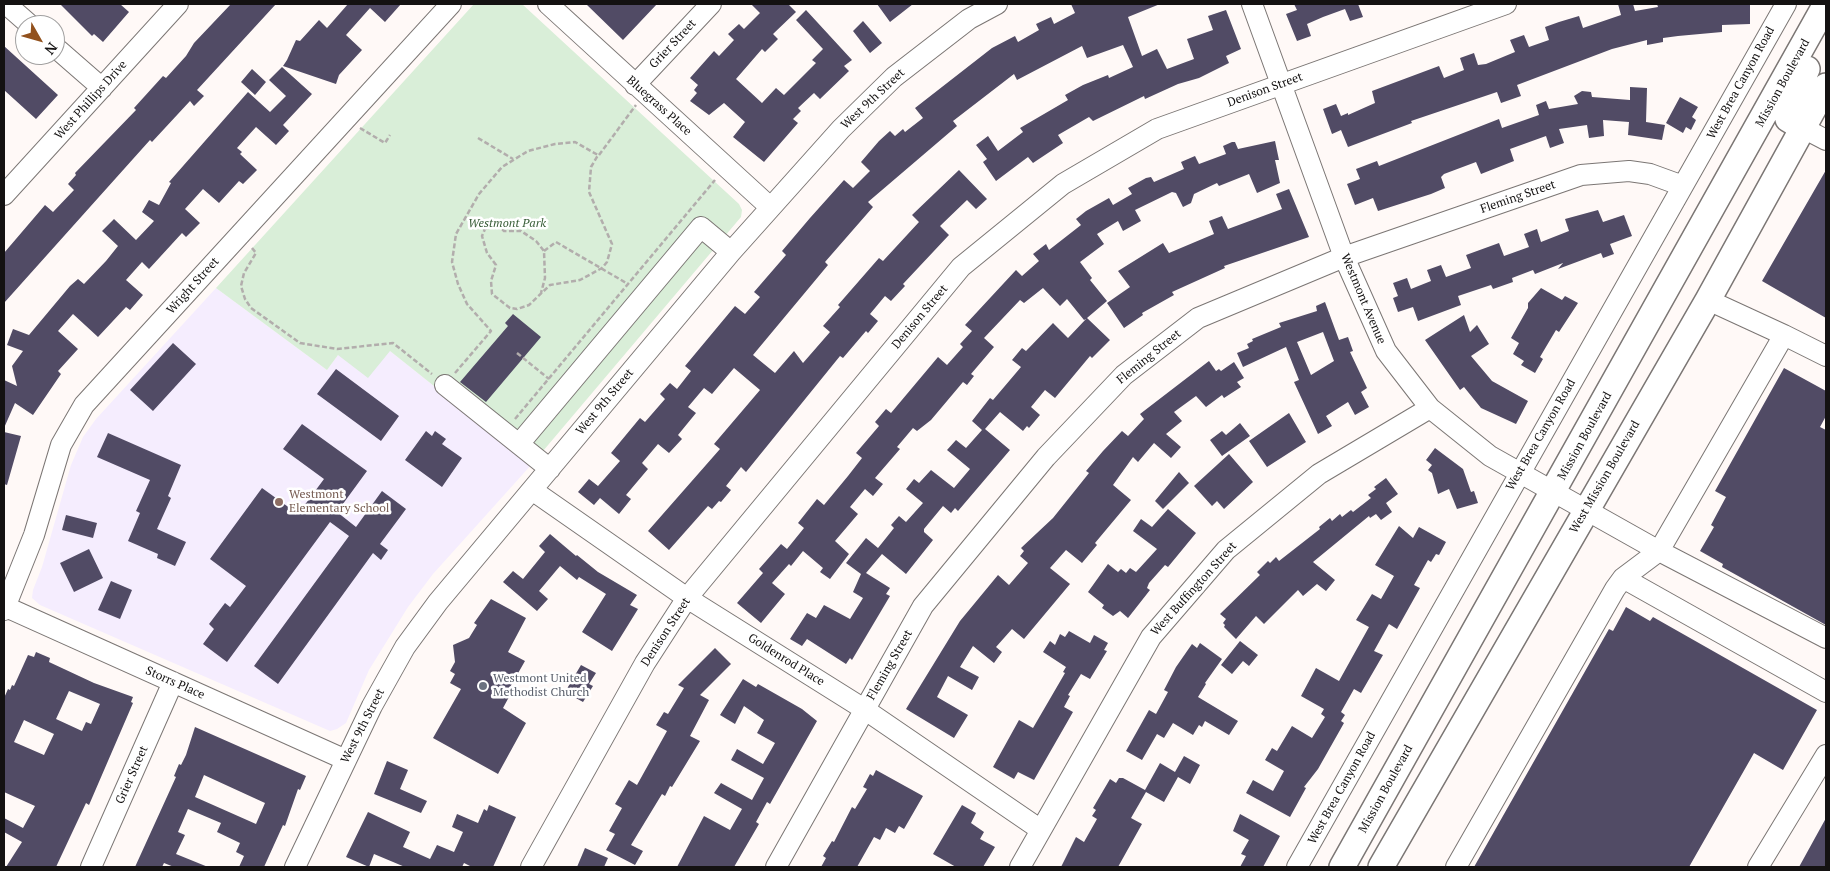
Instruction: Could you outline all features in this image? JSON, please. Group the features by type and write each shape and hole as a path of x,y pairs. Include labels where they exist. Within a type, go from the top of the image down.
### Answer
{"main road":[{"name":"Mission Boulevard","path":"1342,867 1826,4"},
{"path":"1803,128 1788,120 1787,114 1810,64 1812,51 1809,35"},
{"name":"West Mission Boulevard","path":"1381,867 1586,508 1708,300 1826,86"}],"street":[{"path":"6,4 19,15"},
{"name":"West Phillips Drive","path":"4,195 178,4"},
{"name":"Wright Street","path":"4,608 34,534 61,444 84,405 451,4"},
{"name":"Bluegrass Place","path":"548,4 770,207"},
{"name":"Grier Street","path":"635,85 711,4"},
{"name":"West 9th Street","path":"295,867 372,706 405,647 438,602 731,252 841,129 894,77 969,19 997,4"},
{"name":"Westmont Avenue","path":"1252,4 1344,257 1386,352 1430,408 1490,456 1519,473 1586,508 1660,551 1826,638"},
{"name":"Denison Street","path":"531,867 645,663 687,598 961,267 1063,184 1157,129 1506,4"},
{"name":"West Brea Canyon Road","path":"1297,867 1786,4"},
{"path":"65,56 102,88"},
{"path":"1803,128 1826,140"},
{"name":"Fleming Street","path":"776,867 924,606 1046,457 1124,375 1198,318 1344,257 1581,175 1629,170 1650,174 1683,186"},
{"path":"511,438 702,227 731,252"},
{"path":"1708,300 1826,356"},
{"path":"1456,867 1556,690 1623,578 1660,551 1784,335"},
{"path":"445,385 550,468"},
{"name":"West Buffington Street","path":"1020,867 1151,637 1226,550 1319,474 1430,408"},
{"name":"Goldenrod Place","path":"532,490 687,598 864,709 1041,830"},
{"path":"1623,578 1826,692"},
{"name":"Storrs Place","path":"4,608 346,760"},
{"name":"Grier Street","path":"91,867 173,682"},
{"path":"1758,867 1826,755"}],"path":[{"path":"541,293 545,278 544,251 536,241 521,231 504,231 498,225 485,230 482,236 487,253 496,265 490,287 496,299 510,308 517,309 529,305 550,285 580,280 602,268 607,262 612,244 589,192 591,167 637,104 644,110"},
{"path":"356,126 385,143 390,135"},
{"path":"478,138 513,159"},
{"path":"249,245 256,253 244,273 241,286 245,299 251,308 300,343 338,349 393,343 445,385 491,331 467,304 458,284 452,262 456,234 490,178 513,159 528,151 554,144 575,142 598,155"},
{"path":"511,438 548,379 717,178"},
{"path":"544,251 556,242 628,284"},
{"path":"517,354 548,379"}],"shaded area":[{"name":"Westmont Elementary School","path":"216,288 327,370 338,355 390,351 532,464 433,574 408,607 369,670 346,723 330,731 40,605 32,598 71,465 83,437 96,419"}],"green space":[{"name":"Westmont Park","path":"474,4 522,4 739,204 742,210 741,217 532,464 390,351 368,378 338,355 327,370 216,288"}],"building":[{"path":"60,4 120,4 129,12 103,42 94,34 92,36"},
{"path":"231,4 276,4 197,90 204,96 194,106 190,101 152,142 150,140 4,303 4,253 45,205 53,212 74,190 68,184 76,175 75,173 136,110 134,108 163,76 166,78 186,56 194,43"},
{"path":"348,4 401,4 385,22 370,8 346,35 362,50 339,75 336,84 283,66 296,40 300,41 319,20 327,28"},
{"path":"586,4 657,4 623,40"},
{"path":"751,4 788,4 796,12 773,34 778,39 765,52 762,49 736,79 762,103 776,88 784,95 816,63 812,60 823,49 796,20 806,10 852,60 844,66 849,71 820,99 814,93 798,108 801,111 793,119 798,123 764,162 733,137 745,122 724,103 709,115 690,101 697,93 694,90 698,85 690,78 714,51 719,56 734,40 728,34 739,24 744,29 760,13"},
{"path":"877,4 913,4 890,22"},
{"path":"1071,4 1160,4 1128,17 1142,56 1157,49 1167,69 1194,59 1187,39 1213,30 1208,16 1226,10 1241,49 1226,56 1229,63 1199,78 1178,84 1145,99 1144,96 1093,121 1089,117 1058,135 1063,143 1033,163 1028,157 996,181 983,162 987,159 976,145 988,136 998,151 1023,132 1020,128 1068,100 1065,95 1083,85 1108,75 1109,78 1133,67 1123,45 1087,58 1082,46 1017,80 1014,74 953,121 957,126 868,202 873,207 825,262 828,265 753,355 775,373 794,351 803,363 830,332 823,326 840,307 838,305 879,258 883,261 919,222 912,215 959,170 987,199 976,209 967,200 940,226 949,235 903,284 905,286 891,301 885,296 870,314 878,321 868,333 866,331 843,358 840,356 746,472 741,467 726,486 731,490 721,502 719,501 712,509 708,506 669,550 648,531 720,449 714,444 760,390 734,368 712,394 704,388 688,407 696,413 678,435 682,439 669,453 658,444 642,463 648,469 626,495 631,499 619,514 600,498 594,505 578,492 589,479 598,486 620,461 611,453 640,418 645,422 665,399 660,394 670,383 677,389 691,371 685,366 735,306 745,314 760,297 754,292 786,255 782,251 844,180 853,188 870,171 861,162 879,141 890,131 895,136 903,129 905,132 923,118 915,108 992,48 1015,36 1018,42 1039,30 1036,24 1051,17 1054,24 1075,13"},
{"path":"1294,4 1358,4 1363,17 1350,21 1345,9 1323,17 1307,24 1311,36 1297,41 1286,14 1297,10"},
{"path":"1618,4 1633,4 1635,11 1658,7 1657,4 1750,4 1750,24 1722,25 1722,32 1663,38 1663,42 1647,45 1647,40 1612,49 1517,85 1521,96 1501,103 1497,92 1411,121 1412,123 1348,147 1341,130 1332,134 1323,109 1336,104 1341,116 1348,113 1348,115 1375,103 1372,91 1439,66 1444,78 1464,70 1460,58 1474,53 1478,65 1486,64 1515,52 1510,40 1524,35 1529,47 1549,40 1545,27 1559,22 1579,16 1583,28 1621,15"},
{"path":"863,21 882,43 870,53 853,31"},
{"path":"4,46 15,56 15,65 25,65 58,95 36,119 4,90"},
{"path":"282,67 312,94 283,125 289,131 276,145 256,127 237,148 242,152 240,154 257,170 243,184 239,181 219,203 203,189 185,209 200,223 186,237 182,233 149,269 142,262 126,280 143,295 130,310 126,307 98,337 73,314 58,331 78,349 58,371 61,374 33,415 15,403 4,428 4,380 17,386 12,366 23,351 7,345 13,329 29,335 70,286 78,279 84,284 106,261 118,246 102,231 114,219 136,240 154,221 142,212 149,200 159,205 171,183 169,182 248,92 270,112 286,96 269,80"},
{"path":"252,69 266,82 255,95 241,82"},
{"path":"1630,87 1647,88 1646,122 1665,125 1662,140 1628,135 1629,122 1603,120 1604,136 1589,138 1587,125 1559,129 1564,143 1550,148 1546,136 1510,149 1514,161 1481,174 1476,162 1444,174 1441,177 1445,188 1431,194 1378,211 1373,198 1355,205 1347,184 1360,179 1356,169 1377,161 1379,166 1499,119 1502,128 1539,115 1536,105 1546,101 1549,109 1578,104 1574,96 1582,91 1591,92 1592,97 1630,100"},
{"path":"1680,97 1698,107 1692,117 1696,120 1691,130 1686,127 1683,133 1666,123"},
{"path":"1275,141 1279,160 1275,160 1280,183 1257,193 1249,174 1219,186 1217,183 1194,194 1191,203 1183,207 1176,193 1172,192 1135,210 1141,221 1123,231 1118,221 1097,234 1104,244 1080,262 1092,278 1090,280 1107,301 1087,318 1110,340 1092,358 1090,356 1055,398 1045,390 1031,407 1040,415 1029,428 1027,426 1023,431 1000,412 985,429 1010,450 958,511 955,508 951,513 943,506 924,529 924,532 933,540 906,574 882,554 866,573 890,588 886,594 890,596 852,660 850,658 846,664 807,639 802,646 790,639 807,613 816,618 824,605 850,619 863,598 853,592 861,574 846,563 866,538 878,548 894,528 891,525 899,516 906,522 923,503 906,489 914,479 919,483 931,470 954,488 970,469 947,450 956,440 966,448 982,430 972,421 990,398 993,400 1021,367 1012,360 1022,348 1026,351 1053,323 1068,338 1086,319 1084,320 1067,299 1060,306 1043,288 1024,303 1020,300 984,338 994,347 971,374 974,376 967,385 963,382 931,420 917,431 913,428 897,447 900,449 875,478 883,484 873,496 865,489 850,507 858,514 835,541 849,554 830,579 820,572 823,568 803,551 791,566 789,564 772,583 785,594 761,623 737,603 763,573 759,569 781,544 787,549 804,528 798,523 817,499 824,505 862,458 856,453 879,426 875,422 886,409 891,413 938,357 947,365 963,347 960,344 972,331 965,325 1016,270 1022,276 1039,261 1033,254 1046,244 1049,250 1081,225 1076,219 1086,211 1109,198 1113,205 1132,194 1128,188 1146,178 1151,177 1154,182 1184,169 1181,162 1195,156 1199,164 1226,154 1223,146 1232,142 1235,142 1238,149"},
{"path":"1826,170 1826,318 1762,281"},
{"path":"1289,189 1309,237 1224,266 1225,268 1172,292 1174,295 1142,313 1143,315 1124,328 1107,303 1130,287 1118,271 1163,243 1169,253 1214,234 1209,221 1222,216 1228,229 1282,209 1276,194"},
{"path":"1598,210 1603,222 1624,215 1632,236 1610,244 1614,254 1603,258 1601,253 1558,269 1563,263 1535,274 1533,270 1512,278 1513,282 1493,289 1491,285 1458,296 1461,305 1418,321 1413,307 1398,312 1393,298 1398,296 1393,283 1407,278 1411,289 1431,281 1427,270 1441,265 1446,277 1471,268 1466,255 1499,243 1504,256 1529,247 1524,234 1537,229 1541,242 1569,231 1565,219"},
{"path":"1541,288 1562,300 1565,296 1578,303 1559,332 1556,330 1540,357 1543,359 1535,373 1521,365 1524,361 1513,354 1519,343 1511,338 1528,308 1528,303"},
{"path":"1325,302 1339,340 1348,337 1353,351 1350,352 1367,388 1361,392 1369,407 1355,415 1348,402 1326,416 1332,426 1318,434 1294,382 1299,380 1286,347 1243,367 1237,353 1249,348 1247,344 1253,341 1252,339 1281,327 1279,323 1317,311 1316,306","holes":["1323,332 1334,361 1311,375 1297,342"]},
{"path":"513,314 541,337 486,402 460,382 508,326 505,323"},
{"path":"1464,315 1470,332 1477,325 1489,344 1471,356 1492,381 1528,401 1516,424 1481,408 1464,387 1460,390 1425,340"},
{"path":"173,343 196,364 153,411 130,390"},
{"path":"1209,361 1216,371 1219,369 1221,371 1234,362 1244,378 1237,382 1241,387 1224,398 1222,395 1206,407 1196,396 1174,412 1182,421 1166,434 1181,447 1171,458 1154,443 1138,462 1133,457 1113,485 1131,500 1095,543 1097,545 1082,563 1066,550 1050,568 1070,584 1024,639 1012,629 996,647 1002,652 994,663 973,646 960,667 979,677 972,690 948,676 937,697 968,715 954,738 906,709 960,621 998,575 1009,585 1028,563 1020,556 1024,551 1021,548 1053,518 1089,473 1086,471 1103,451 1122,431 1128,436 1144,419 1140,414"},
{"path":"1784,368 1826,391 1826,416 1820,427 1826,430 1826,625 1722,567 1723,564 1700,551 1714,527 1711,525 1726,497 1715,491"},
{"path":"336,369 399,416 381,441 317,394"},
{"path":"1289,413 1306,442 1267,467 1249,441"},
{"path":"1240,423 1250,436 1222,456 1210,440 1222,431 1226,435"},
{"path":"302,424 367,471 337,512 356,527 382,491 406,509 380,544 388,550 381,560 373,553 278,684 254,666 349,536 330,522 227,662 203,644 214,629 209,624 225,603 230,607 246,586 210,559 262,488 298,514 324,479 283,449"},
{"path":"426,431 432,436 435,431 446,439 442,444 462,458 442,487 405,460"},
{"path":"4,432 21,436 7,485 4,484"},
{"path":"108,433 181,465 168,496 171,498 157,529 186,542 175,566 157,558 158,554 128,541 140,513 136,511 150,480 97,457"},
{"path":"1435,448 1463,469 1471,492 1474,491 1478,503 1457,509 1449,489 1438,494 1432,473 1428,470 1432,465 1426,460"},
{"path":"1229,454 1253,482 1224,509 1217,501 1212,506 1194,486"},
{"path":"1179,472 1189,483 1163,509 1155,501"},
{"path":"1386,478 1398,494 1386,503 1392,512 1381,520 1376,514 1370,518 1369,516 1313,562 1335,580 1326,591 1317,584 1303,596 1298,590 1264,624 1256,616 1236,639 1224,627 1223,623 1226,619 1220,614 1260,575 1257,572 1268,561 1270,563 1276,557 1279,561 1320,529 1319,527 1330,518 1332,521 1340,514 1342,517 1351,510 1353,512 1371,498 1368,495 1376,489 1374,487"},
{"path":"1168,509 1196,533 1168,567 1165,565 1149,583 1147,588 1150,590 1128,618 1120,611 1113,616 1102,608 1104,605 1088,592 1108,564 1118,572 1121,569 1126,573 1130,568 1136,572 1157,549 1133,531 1141,519 1152,527"},
{"path":"66,515 97,523 93,538 62,530"},
{"path":"1399,526 1413,538 1419,527 1446,542 1439,555 1436,554 1431,562 1428,560 1414,585 1420,588 1397,629 1389,624 1374,651 1383,655 1361,693 1354,689 1341,712 1345,715 1341,721 1344,723 1318,769 1304,787 1306,788 1290,817 1246,793 1253,780 1273,791 1284,771 1265,760 1272,748 1277,751 1292,726 1312,738 1325,717 1321,714 1324,709 1301,696 1316,668 1339,681 1369,627 1356,620 1372,594 1381,599 1394,576 1375,565"},
{"path":"550,534 598,572 637,595 630,605 638,609 612,651 582,632 606,594 579,577 577,580 560,566 539,591 548,599 537,611 503,582 513,571 523,579 545,552 539,546"},
{"path":"89,549 103,578 74,592 60,563"},
{"path":"111,581 132,590 120,619 98,610"},
{"name":"Westmont United Methodist Church","path":"491,599 526,618 508,652 525,661 505,696 509,697 503,708 526,723 498,774 433,738 461,689 450,683 455,674 450,671 455,662 453,645 469,638 477,625 474,623"},
{"path":"1626,607 1650,621 1653,617 1817,710 1783,770 1754,753 1689,867 1474,867 1609,629 1613,631"},
{"path":"1069,631 1090,643 1094,635 1108,643 1104,650 1107,651 1090,679 1081,674 1068,695 1070,696 1064,707 1073,712 1034,780 1018,772 1014,779 993,767 1019,720 1033,728 1065,673 1063,672 1066,667 1043,652 1050,641 1055,645 1060,634 1065,637"},
{"path":"1240,641 1258,655 1249,666 1243,661 1232,674 1221,665"},
{"path":"1200,643 1222,659 1205,683 1198,697 1238,721 1229,735 1205,721 1202,727 1199,725 1193,735 1173,723 1164,738 1157,734 1142,760 1126,751 1149,710 1156,714 1168,692 1164,690 1176,667 1192,644 1197,648"},
{"path":"715,648 731,664 700,695 709,700 690,736 700,741 672,787 670,786 665,796 662,794 631,845 643,851 635,865 606,850 615,834 609,831 622,808 615,804 629,780 637,785 667,731 656,725 664,712 668,714 684,688 678,685"},
{"path":"36,652 50,658 49,662 94,683 133,697 131,702 133,703 89,805 86,803 56,867 6,867 22,842 4,832 4,818 23,828 35,806 4,792 4,698 8,689 10,690 12,685 14,686 28,655 34,657","holes":["69,691 100,704 91,724 86,722 82,731 56,719","24,720 54,734 44,755 14,742"]},
{"path":"581,665 596,673 589,684 593,686 583,702 565,692"},
{"path":"743,679 756,687 758,684 802,709 817,721 770,804 767,802 756,822 759,824 734,867 677,867 704,816 730,830 742,809 714,793 721,783 752,800 764,778 731,760 737,749 763,764 775,743 757,733 764,720 744,706 735,724 720,715"},
{"path":"195,727 306,776 300,790 298,789 285,826 283,825 264,867 239,867 244,856 236,852 240,843 217,832 221,823 188,809 178,832 185,835 176,854 208,867 174,867 164,863 162,867 135,867 176,777 174,776 179,764 181,765","holes":["204,775 265,803 256,824 195,797"]},
{"path":"1184,756 1200,765 1190,784 1178,777 1164,802 1146,792 1131,818 1142,824 1118,867 1061,867 1076,837 1084,842 1097,819 1092,816 1096,810 1093,808 1110,779 1116,783 1119,778 1123,778 1145,790 1160,763 1175,772"},
{"path":"387,761 408,770 400,789 427,801 421,813 374,794"},
{"path":"876,770 923,796 904,829 899,826 895,833 886,828 880,840 874,837 857,867 821,867 826,858 823,856 832,841 834,842 852,807 855,809 867,789 863,787 870,774 873,776"},
{"path":"489,805 516,817 493,867 472,867 464,863 462,867 405,867 374,854 369,867 346,857 368,812 410,832 403,847 430,859 437,845 454,852 463,832 452,827 457,814 478,823 484,809 487,811"},
{"path":"962,805 976,813 971,823 984,832 980,839 995,847 983,867 956,867 933,854"},
{"path":"1240,814 1280,836 1263,867 1240,867 1246,856 1241,854 1249,840 1233,831"},
{"path":"1826,818 1826,867 1799,867"},
{"path":"585,848 608,858 604,867 577,867"}],"place":[{"name":"Westmont Elementary School","path":"279,502"},
{"name":"Westmont United Methodist Church","path":"483,686"}]}
